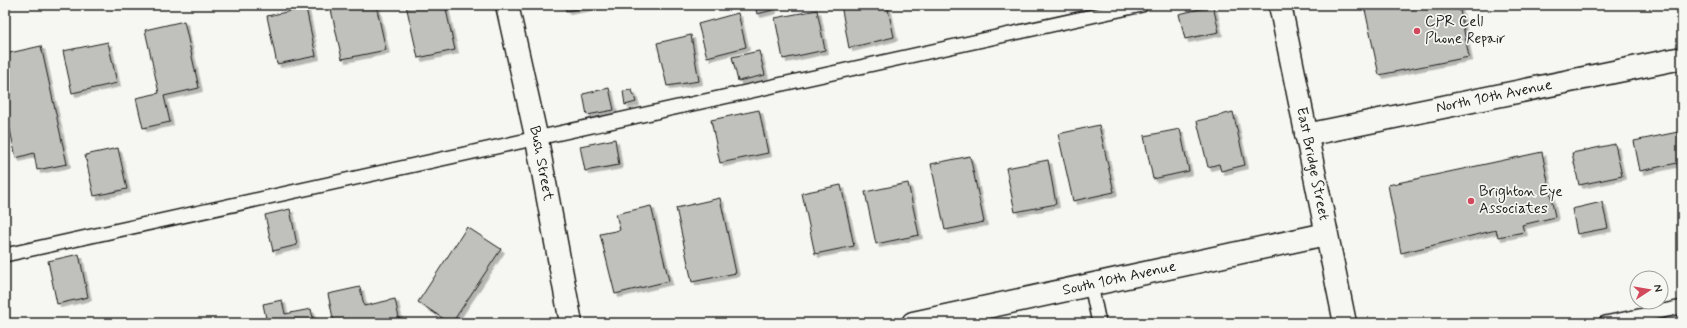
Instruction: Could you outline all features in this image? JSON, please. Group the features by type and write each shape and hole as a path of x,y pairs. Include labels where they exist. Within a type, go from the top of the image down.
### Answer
{"street":[{"name":"Bush Street","path":"507,5 537,140 571,323"},
{"name":"East Bridge Street","path":"1280,5 1345,323"},
{"name":"North 10th Avenue","path":"1306,135 1682,58"},
{"name":"South 10th Avenue","path":"913,323 1326,234"}],"lane":[{"path":"5,255 537,140 1142,5"},
{"path":"1091,285 1099,323"},
{"path":"1606,323 1682,307"}],"building":[{"path":"330,5 376,5 386,50 342,59"},
{"path":"406,5 445,5 455,50 418,58"},
{"path":"565,5 600,5 566,11"},
{"path":"755,5 772,5 773,10 757,14"},
{"path":"841,5 887,5 894,37 849,48"},
{"name":"CPR Cell Phone Repair","path":"1364,5 1459,5 1469,57 1379,75"},
{"path":"1213,6 1219,32 1185,39 1179,14"},
{"path":"306,8 316,56 277,64 267,16"},
{"path":"817,10 825,50 783,59 775,18"},
{"path":"738,13 746,47 707,57 698,24"},
{"path":"184,21 199,88 164,96 170,122 143,128 136,98 159,93 145,30"},
{"path":"691,35 699,81 667,86 657,43"},
{"path":"108,42 117,83 72,93 63,51"},
{"path":"41,46 67,164 37,170 34,153 16,158 5,106 5,54"},
{"path":"759,51 765,75 738,81 732,57"},
{"path":"609,88 614,110 587,115 583,94"},
{"path":"632,90 636,102 625,105 623,91"},
{"path":"759,110 768,153 720,163 711,120"},
{"path":"1233,112 1245,165 1221,171 1219,164 1208,167 1197,121"},
{"path":"1099,125 1114,192 1073,201 1058,134"},
{"path":"1180,129 1189,171 1153,179 1144,136"},
{"path":"1678,132 1682,148 1682,162 1640,171 1634,141"},
{"path":"615,139 619,165 585,171 580,146"},
{"path":"1615,144 1622,176 1579,185 1572,153"},
{"path":"118,148 127,189 94,196 85,155"},
{"name":"Brighton Eye Associates","path":"1542,152 1555,217 1522,225 1524,232 1498,237 1496,230 1401,253 1388,185"},
{"path":"970,156 984,222 945,230 931,164"},
{"path":"1048,160 1056,204 1015,212 1006,168"},
{"path":"908,183 919,235 876,244 865,192"},
{"path":"841,185 854,246 815,254 802,193"},
{"path":"720,198 736,273 692,282 676,208"},
{"path":"1602,202 1608,228 1577,234 1572,209"},
{"path":"651,206 669,281 615,294 600,234 620,230 616,214"},
{"path":"290,209 297,245 273,251 265,215"},
{"path":"467,227 501,249 452,323 450,323 418,302"},
{"path":"79,254 88,297 57,304 48,261"},
{"path":"360,287 364,306 395,299 400,323 334,323 328,294"},
{"path":"282,300 285,314 311,309 314,323 267,323 263,304"}],"place":[{"name":"CPR Cell Phone Repair","path":"1417,31"},
{"name":"Brighton Eye Associates","path":"1471,201"}]}
